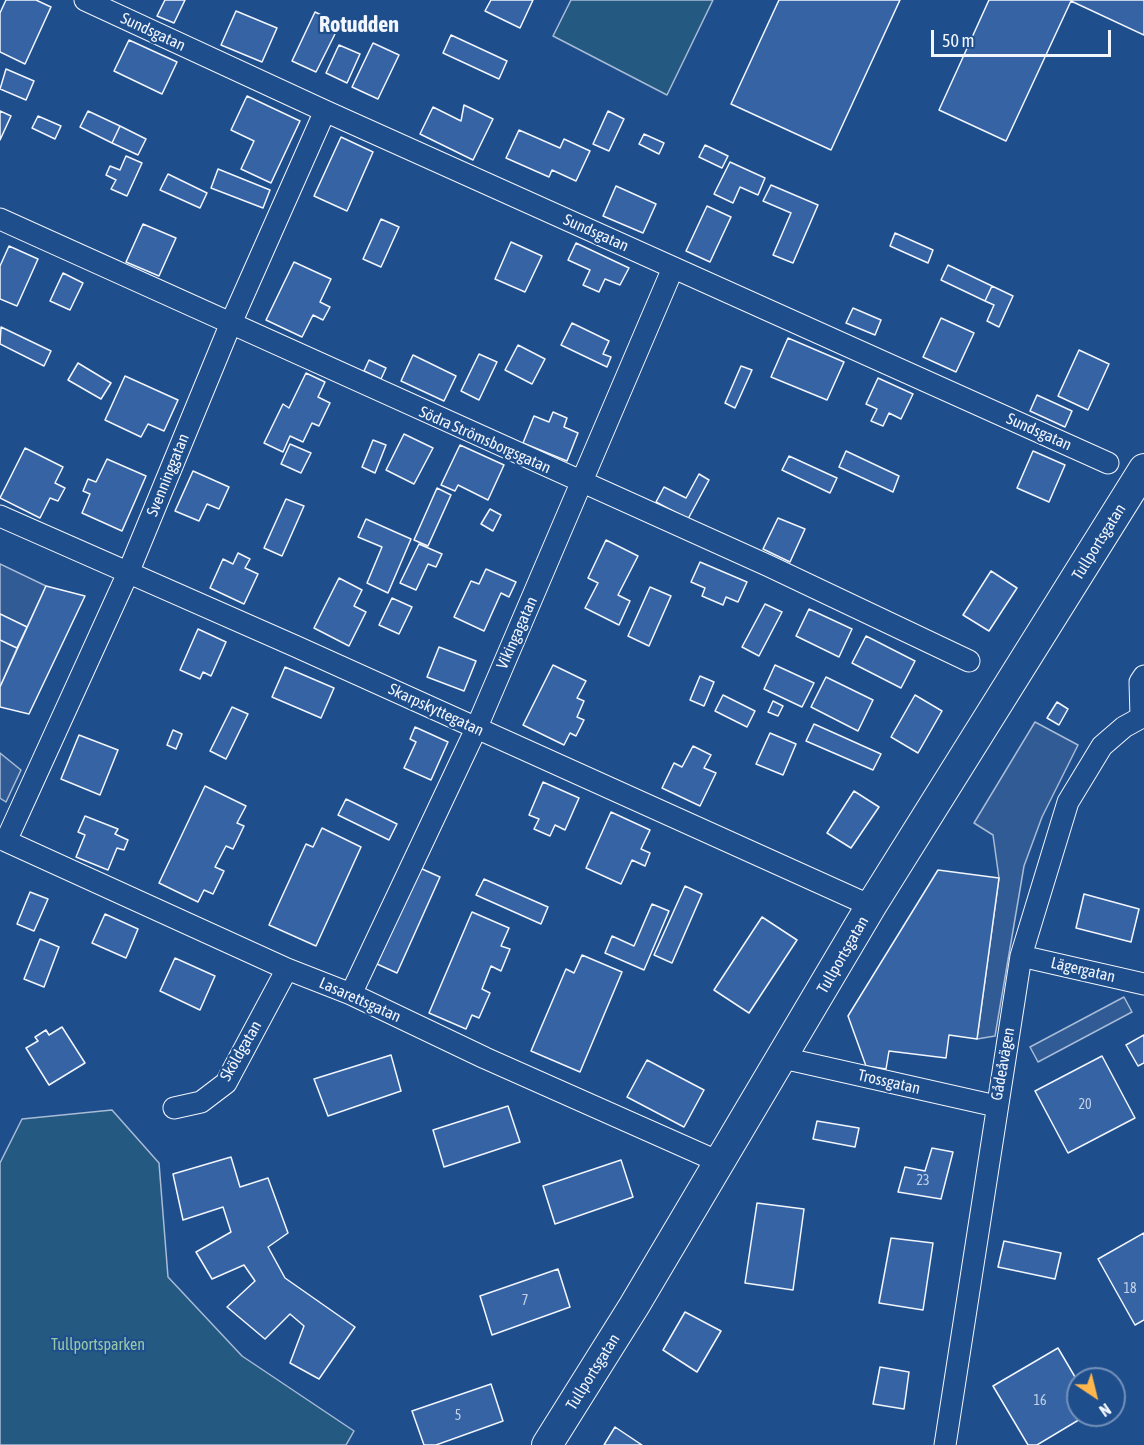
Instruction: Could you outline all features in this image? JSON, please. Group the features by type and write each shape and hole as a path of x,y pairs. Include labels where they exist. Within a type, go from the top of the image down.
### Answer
{"main road":[{"name":"Tullportsgatan","path":"547,1445 634,1306 872,906 1144,469"}],"street":[{"name":"Sundsgatan","path":"85,0 325,111 1108,463"},
{"name":"Svenninggatan","path":"8,837 128,573 231,323 325,111"},
{"name":"Södra Strömsborgsgatan","path":"0,219 769,566 969,661"},
{"name":"Vikingagatan","path":"351,994 476,729 583,484 673,268"},
{"name":"Skarpskyttegatan","path":"0,516 872,906"},
{"path":"1143,717 1140,682 1144,676"},
{"name":"Gådeåvägen","path":"945,1445 1021,956 1068,802 1102,746 1124,727 1143,717"},
{"name":"Lasarettsgatan","path":"8,837 6,841 287,969 351,994 485,1058 719,1162"},
{"name":"Lägergatan","path":"1021,956 1144,984"},
{"name":"Sköldgatan","path":"174,1108 201,1102 226,1083 287,969"},
{"name":"Trossgatan","path":"783,1058 996,1106"}],"green space":[{"path":"571,0 713,0 667,95 553,36"},
{"name":"Tullportsparken","path":"112,1110 159,1163 168,1277 242,1356 354,1431 346,1445 0,1445 0,1163 22,1119"}],"shaded area":[{"path":"0,564 46,586 27,627 0,614"},
{"path":"0,640 17,648 0,687"},
{"path":"1035,722 1078,745 1042,817 1024,866 995,1036 977,1039 999,878 993,835 974,823"},
{"path":"0,753 21,770 6,802 0,798"},
{"path":"1124,997 1132,1012 1038,1062 1030,1047"}],"building":[{"path":"6,0 36,0 51,7 25,64 0,52 0,13"},
{"path":"165,0 185,0 174,23 157,16"},
{"path":"491,0 533,0 520,28 485,11"},
{"path":"779,0 900,0 831,150 731,104"},
{"path":"989,0 1144,0 1144,35 1071,1 1006,141 939,110"},
{"path":"236,11 277,28 262,62 221,45"},
{"path":"315,12 340,24 316,72 292,61"},
{"path":"451,35 507,61 499,79 443,53"},
{"path":"129,40 177,62 162,94 114,71"},
{"path":"373,43 399,55 378,99 352,87"},
{"path":"339,45 360,54 347,83 326,73"},
{"path":"6,69 34,81 26,100 0,89"},
{"path":"247,96 300,121 271,183 241,169 254,141 231,130"},
{"path":"464,105 493,119 473,160 420,134 433,107 461,121"},
{"path":"0,111 11,116 0,140"},
{"path":"88,111 120,126 112,143 80,127"},
{"path":"608,111 624,119 609,151 593,144"},
{"path":"38,116 61,126 55,139 32,128"},
{"path":"120,126 146,139 138,155 112,143"},
{"path":"519,130 560,148 564,139 590,151 576,181 552,170 549,177 506,158"},
{"path":"644,134 664,143 659,154 639,144"},
{"path":"341,137 373,152 347,211 314,196"},
{"path":"705,145 728,156 722,168 699,157"},
{"path":"126,156 142,163 127,196 111,189 116,180 106,175 110,166 120,170"},
{"path":"730,162 765,178 758,195 740,187 733,203 714,194"},
{"path":"218,169 270,190 263,208 211,188"},
{"path":"168,174 207,193 200,208 160,190"},
{"path":"771,185 818,205 793,263 773,255 791,213 763,201"},
{"path":"616,186 656,204 643,233 603,216"},
{"path":"707,206 731,217 710,262 686,251"},
{"path":"381,219 399,227 381,267 363,259"},
{"path":"143,224 176,238 159,276 126,262"},
{"path":"895,233 933,250 928,263 890,246"},
{"path":"511,242 542,256 525,292 495,279"},
{"path":"576,243 629,268 620,285 605,279 599,292 583,285 590,270 568,260"},
{"path":"9,246 38,259 17,306 0,299 0,266"},
{"path":"294,262 331,279 320,302 330,307 323,320 313,315 302,337 266,320"},
{"path":"948,265 992,286 985,301 941,280"},
{"path":"63,273 83,283 70,310 50,301"},
{"path":"992,286 1013,296 999,327 987,321 994,305 985,301"},
{"path":"853,308 881,320 875,335 846,323"},
{"path":"941,318 974,333 956,372 923,357"},
{"path":"572,323 609,341 603,354 611,357 607,367 561,345"},
{"path":"1,327 51,351 44,366 0,344"},
{"path":"788,338 844,362 827,400 771,377"},
{"path":"518,345 545,359 532,384 505,370"},
{"path":"1079,350 1109,364 1088,410 1058,396"},
{"path":"479,354 497,362 479,400 461,391"},
{"path":"413,355 456,376 444,401 401,381"},
{"path":"369,360 386,368 381,379 364,371"},
{"path":"78,363 111,383 101,399 68,380"},
{"path":"741,366 752,370 735,408 725,403"},
{"path":"306,373 325,382 318,397 330,403 319,426 312,423 303,442 290,436 283,452 264,443 283,404 289,408"},
{"path":"125,376 178,400 164,431 148,424 141,437 105,420"},
{"path":"878,378 913,394 901,419 889,413 883,426 871,421 877,409 866,404"},
{"path":"1037,395 1072,411 1065,427 1030,411"},
{"path":"553,412 567,418 564,427 578,433 567,461 523,443 534,416 549,422"},
{"path":"404,434 433,448 414,484 386,470"},
{"path":"373,440 386,445 375,473 362,467"},
{"path":"290,444 311,453 301,473 281,464"},
{"path":"460,445 504,465 488,500 458,485 455,491 441,485"},
{"path":"25,448 63,467 55,483 65,488 58,501 50,498 40,518 0,498"},
{"path":"846,451 899,476 893,492 839,467"},
{"path":"1033,451 1065,465 1049,502 1017,488"},
{"path":"789,456 837,478 830,493 782,470"},
{"path":"107,459 146,476 122,531 82,513 90,494 83,491 88,479 96,482"},
{"path":"193,471 229,487 219,509 207,504 199,521 175,511"},
{"path":"699,474 709,480 688,519 656,502 664,487 686,498"},
{"path":"437,488 451,495 428,546 414,540"},
{"path":"286,499 304,506 282,556 264,548"},
{"path":"490,509 501,515 493,531 481,524"},
{"path":"778,518 805,529 790,562 763,549"},
{"path":"366,519 411,539 388,593 367,583 382,547 358,537"},
{"path":"606,540 638,556 618,595 630,601 619,625 585,608 598,583 588,578"},
{"path":"419,544 442,554 436,567 428,564 416,590 400,583"},
{"path":"238,553 250,559 245,568 258,574 244,604 210,588 223,559 233,564"},
{"path":"700,562 747,582 738,602 726,597 723,605 702,596 705,588 691,582"},
{"path":"486,569 516,582 509,597 501,593 484,631 454,617 471,581 479,584"},
{"path":"991,571 1017,588 989,631 963,615"},
{"path":"339,578 362,590 354,606 366,612 349,646 314,628"},
{"path":"46,586 85,596 29,714 0,707 0,687"},
{"path":"650,587 671,596 649,646 628,636"},
{"path":"392,598 412,607 399,634 379,625"},
{"path":"765,604 782,612 759,656 742,647"},
{"path":"809,609 852,629 839,657 796,636"},
{"path":"0,614 27,627 17,648 0,640"},
{"path":"198,629 226,642 211,676 203,672 200,679 180,670"},
{"path":"866,636 915,661 901,688 852,663"},
{"path":"439,647 476,661 464,691 427,677"},
{"path":"553,665 586,681 577,698 584,701 577,717 584,720 576,736 570,733 564,745 523,725"},
{"path":"775,665 814,683 802,707 764,689"},
{"path":"285,667 334,688 321,718 272,697"},
{"path":"700,676 714,682 704,706 690,700"},
{"path":"826,677 873,700 858,731 811,707"},
{"path":"723,695 755,711 747,727 715,711"},
{"path":"915,695 942,711 918,753 891,737"},
{"path":"773,701 783,706 778,716 768,712"},
{"path":"1057,702 1068,709 1059,725 1047,718"},
{"path":"232,707 248,714 226,759 210,751"},
{"path":"814,724 881,754 873,770 806,741"},
{"path":"415,727 448,742 431,780 404,768 416,742 410,739"},
{"path":"173,730 182,734 176,749 167,745"},
{"path":"770,733 796,744 783,775 756,764"},
{"path":"79,735 118,750 100,795 61,779"},
{"path":"693,746 711,755 704,768 716,773 700,806 662,788 674,763 682,767"},
{"path":"543,782 579,798 565,830 555,825 550,836 534,829 539,819 529,815"},
{"path":"205,786 246,806 237,823 244,826 233,849 226,846 215,867 224,871 213,894 204,890 198,902 159,883"},
{"path":"854,791 879,807 851,848 827,833"},
{"path":"346,799 397,824 389,840 338,815"},
{"path":"611,812 650,830 641,849 650,853 645,866 632,860 621,884 586,868"},
{"path":"85,816 118,829 115,834 128,840 124,850 117,848 108,870 76,857 85,835 78,832"},
{"path":"322,828 361,847 316,946 269,925 306,844 313,847"},
{"path":"420,868 440,877 397,973 377,964"},
{"path":"938,870 999,878 977,1039 949,1035 946,1058 889,1051 886,1069 866,1066 848,1016"},
{"path":"484,879 548,907 541,924 476,895"},
{"path":"685,886 702,894 672,963 654,955"},
{"path":"30,892 48,899 34,931 17,924"},
{"path":"1084,894 1139,909 1131,942 1076,928"},
{"path":"652,904 669,911 644,970 605,953 612,936 634,946"},
{"path":"472,912 509,928 501,946 510,949 501,971 491,966 482,989 490,993 479,1018 472,1015 466,1029 429,1013"},
{"path":"105,914 138,929 126,958 92,943"},
{"path":"762,917 797,940 749,1013 714,990"},
{"path":"40,939 59,947 44,987 24,979"},
{"path":"582,955 622,972 580,1072 531,1051 566,969 574,973"},
{"path":"175,958 215,976 200,1010 160,991"},
{"path":"62,1027 85,1063 49,1085 26,1048 38,1041 35,1037 46,1030 49,1035"},
{"path":"1144,1035 1144,1063 1138,1066 1126,1045"},
{"path":"391,1055 401,1091 328,1116 314,1079"},
{"path":"1102,1056 1135,1118 1068,1153 1035,1091"},
{"path":"647,1060 704,1090 684,1127 627,1097"},
{"path":"508,1106 520,1142 444,1167 433,1130"},
{"path":"817,1121 859,1128 855,1147 813,1139"},
{"path":"932,1148 953,1152 941,1199 898,1192 905,1167 925,1171"},
{"path":"231,1157 240,1187 268,1178 288,1233 268,1247 285,1278 355,1327 319,1379 290,1363 304,1326 290,1314 265,1339 227,1307 255,1281 244,1265 212,1279 196,1252 231,1232 223,1207 183,1220 173,1174"},
{"path":"621,1160 633,1197 555,1224 543,1186"},
{"path":"757,1203 804,1209 793,1290 745,1283"},
{"path":"1144,1233 1144,1320 1135,1325 1098,1259"},
{"path":"891,1238 933,1243 923,1310 879,1303"},
{"path":"1004,1241 1061,1253 1055,1279 998,1267"},
{"path":"558,1269 570,1307 492,1335 480,1296"},
{"path":"685,1312 721,1331 697,1372 663,1350"},
{"path":"1058,1348 1069,1367 1066,1367 1067,1427 1037,1445 1028,1445 993,1386"},
{"path":"880,1367 909,1372 904,1409 873,1404"},
{"path":"491,1384 503,1421 436,1445 424,1445 412,1411"},
{"path":"615,1427 642,1445 604,1445"}],"district":[{"name":"Rotudden","path":"359,25"}]}
